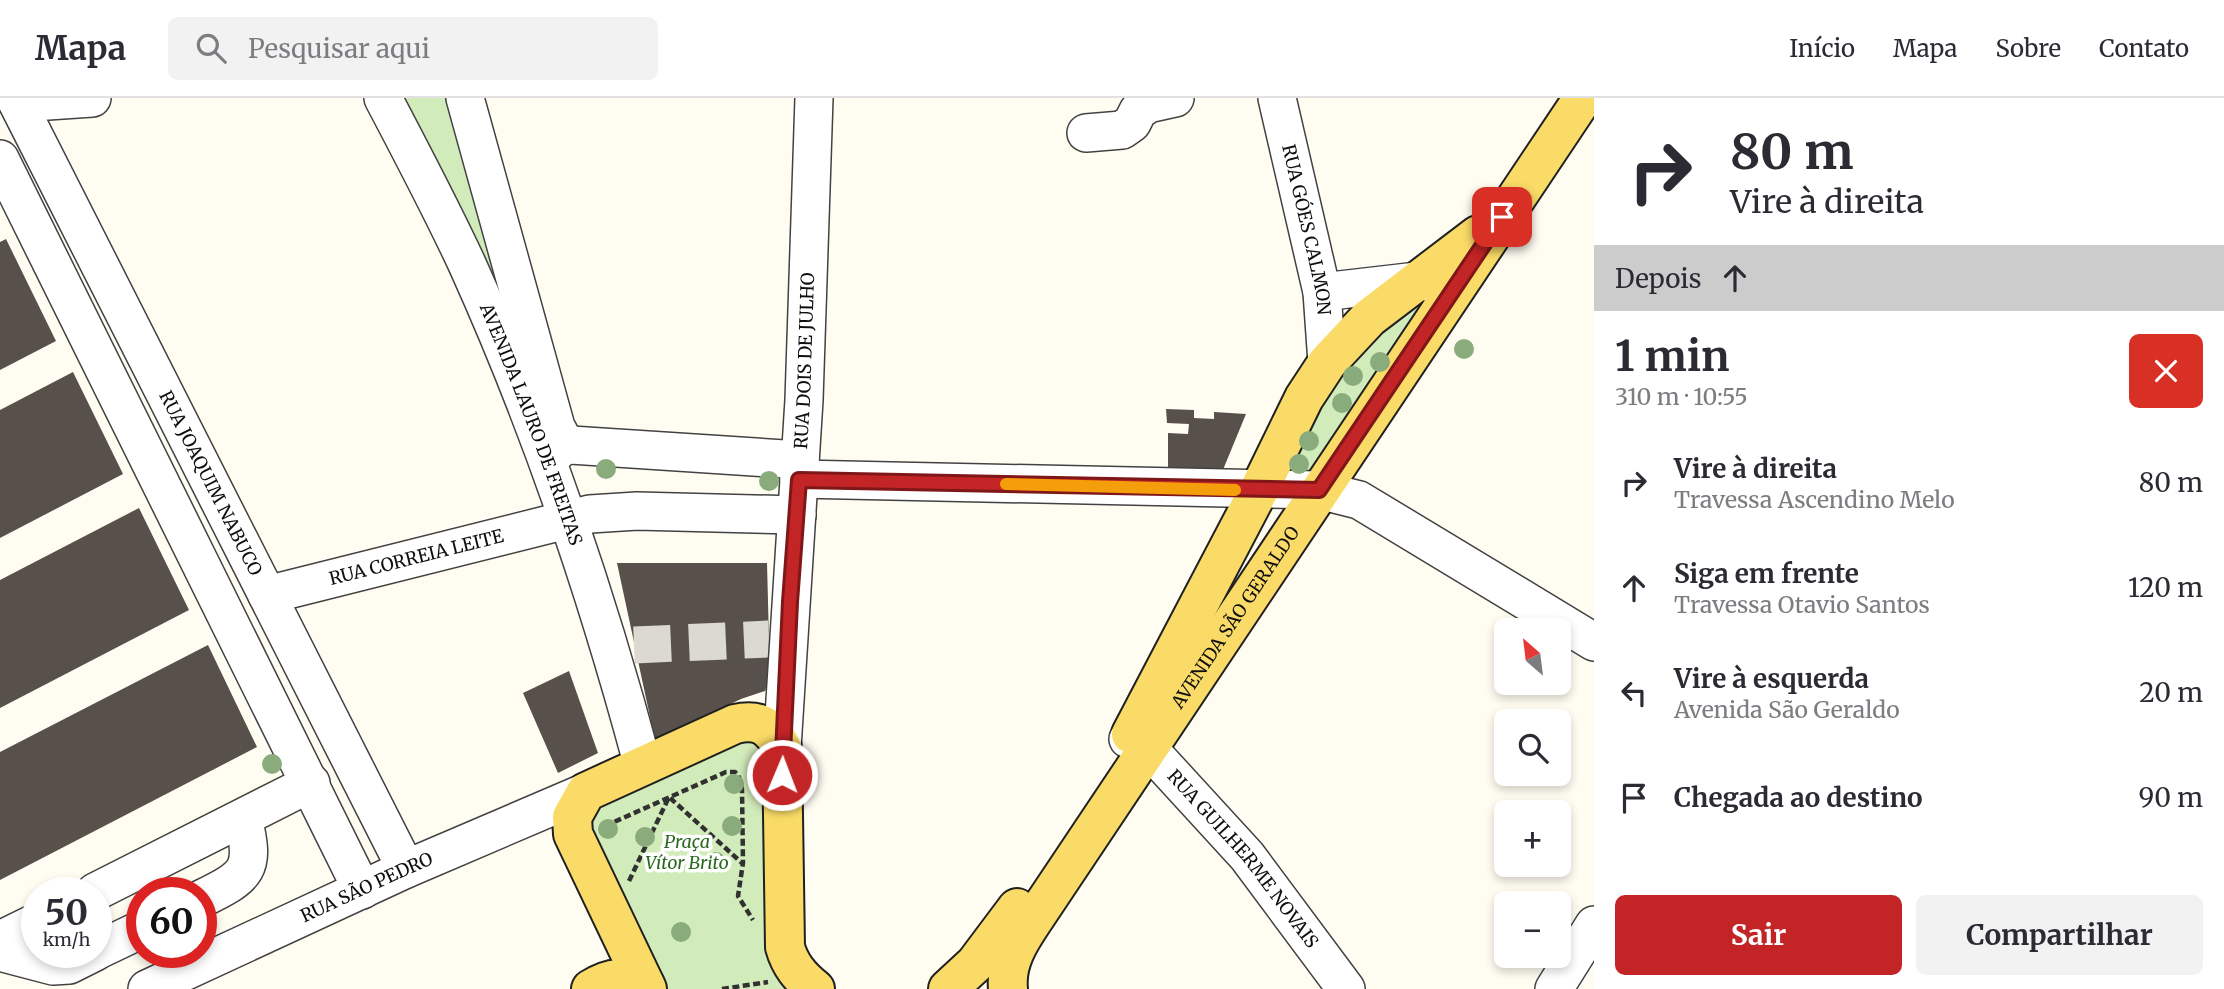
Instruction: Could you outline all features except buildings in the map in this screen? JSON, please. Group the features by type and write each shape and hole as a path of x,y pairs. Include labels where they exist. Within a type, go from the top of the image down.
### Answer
{"main road":[{"name":"AVENIDA SÃO GERALDO","path":"948,989 975,964 998,936 1138,744 1319,490 1432,290 1502,217 1583,98"},
{"name":"AVENIDA SÃO GERALDO","path":"1008,989 1007,976 1017,946 1138,744 1304,398 1327,363 1369,318 1432,290"},
{"path":"646,987 573,834 572,817 586,792 735,724 750,720 765,726 776,736 782,748 785,947 789,962 815,989"},
{"path":"591,989 607,980 626,978 646,987"}],"street":[{"path":"17,101 92,98"},
{"name":"AVENIDA LAURO DE FREITAS","path":"383,98 467,264 504,353 559,454 566,519 622,649 643,766"},
{"name":"AVENIDA LAURO DE FREITAS","path":"465,98 556,427 564,442 559,454"},
{"name":"RUA DOIS DE JULHO","path":"782,748 778,641 798,485 804,400 814,98"},
{"path":"1086,132 1122,130 1132,123 1138,110 1147,104 1175,98"},
{"name":"RUA GÓES CALMON","path":"1277,98 1322,292 1327,363"},
{"name":"RUA JOAQUIM NABUCO","path":"17,101 406,869"},
{"path":"0,159 362,890"},
{"path":"1322,292 1432,290"},
{"path":"559,454 798,485 1319,490 1359,500 1594,642"},
{"name":"RUA CORREIA LEITE","path":"267,595 590,514 637,511 798,485"},
{"name":"RUA GUILHERME NOVAIS","path":"1138,744 1247,856 1346,989"},
{"path":"112,884 311,783"},
{"name":"RUA SÃO PEDRO","path":"147,989 406,869 586,792"},
{"path":"217,891 232,884 248,865 250,847 243,818"},
{"path":"1554,989 1594,925"},
{"path":"0,940 21,930"},
{"path":"0,952 21,958"}],"path":[{"path":"599,832 606,825 669,797 726,772 735,772 742,789 743,863 738,896 752,919 753,930"},
{"path":"669,797 743,863"},
{"path":"620,878 626,889 669,797"},
{"path":"764,971 769,989"},
{"path":"722,989 767,981"}],"green space":[{"path":"397,98 461,98 506,280 486,275"},
{"path":"1442,289 1319,490 1259,490 1369,318"},
{"name":"Praça Vítor Brito","path":"765,726 783,925 815,989 647,989 577,806"}],"tunnel":[{"path":"634,645 769,639"}],"slow traffic":[{"path":"1006,484 1235,490"}],"route":[{"path":"782,775 799,480 1319,490 1502,217"}]}
